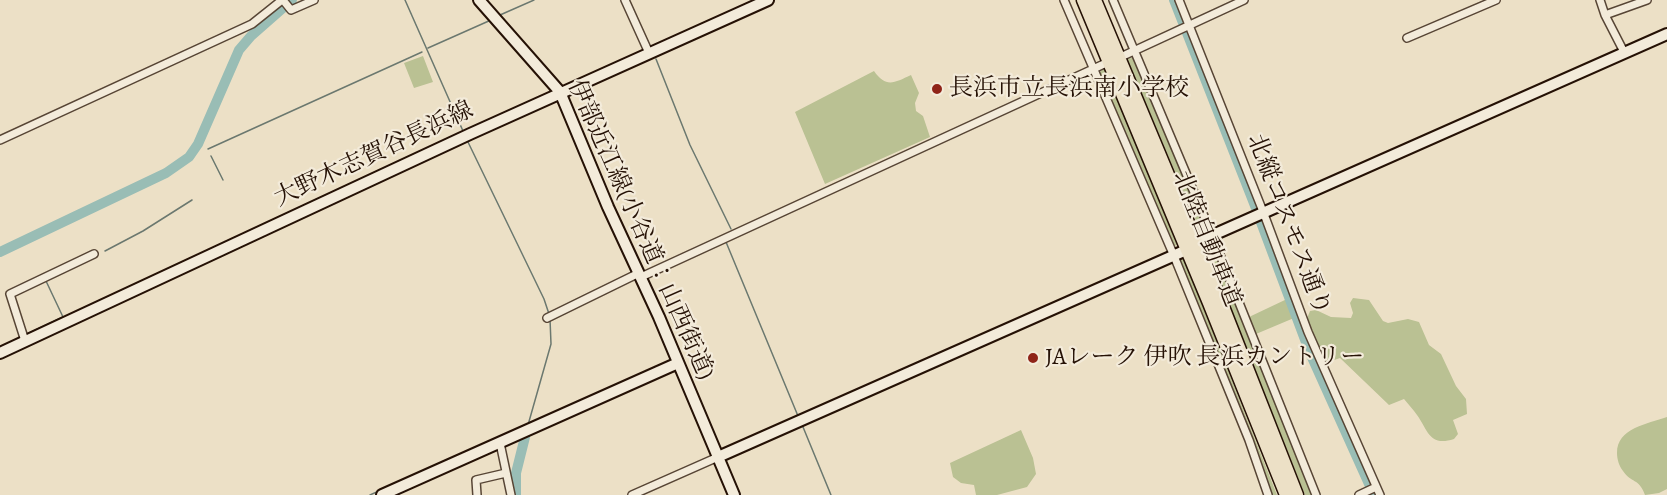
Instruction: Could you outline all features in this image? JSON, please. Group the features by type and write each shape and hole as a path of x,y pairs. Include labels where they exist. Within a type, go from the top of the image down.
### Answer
{"highway":[{"name":"北陸自動車道","path":"1083,0 1286,495"},
{"name":"北陸自動車道","path":"1095,0 1215,289 1297,495"}],"main road":[{"name":"伊部近江線(小谷道：山西街道)","path":"479,0 560,92 578,139 640,275 734,495"},
{"name":"大野木志賀谷長浜線","path":"0,353 560,92 768,0"},
{"path":"1208,237 1264,216 1667,34"},
{"path":"718,457 897,376 1179,254"},
{"path":"382,495 678,363"}],"street":[{"path":"0,140 252,24 283,0 291,10 314,0"},
{"path":"625,0 650,52"},
{"path":"1064,0 1179,254 1268,495"},
{"path":"1113,0 1135,50 1208,237 1316,495"},
{"name":"北縦コスモス通り","path":"1179,0 1187,26 1308,332 1380,495"},
{"path":"1125,55 1244,0"},
{"path":"1407,38 1496,0"},
{"path":"1600,0 1621,54"},
{"path":"1605,15 1647,0"},
{"path":"550,317 1104,64"},
{"path":"25,341 10,294 94,254"},
{"path":"500,443 511,495"},
{"path":"632,495 718,457"},
{"path":"477,495 476,480 506,474"},
{"path":"1359,495 1372,489"}],"green space":[{"path":"423,56 433,82 414,88 404,63"},
{"path":"1135,57 1206,229 1202,235 1127,59"},
{"path":"1105,68 1177,245 1172,247 1098,73"},
{"path":"874,71 886,82 900,80 911,75 919,93 915,103 916,111 923,116 930,137 825,184 795,112"},
{"path":"1205,243 1212,244 1313,495 1305,495"},
{"path":"1182,254 1277,495 1269,495 1177,258"},
{"path":"1353,298 1369,300 1383,321 1388,323 1408,319 1419,322 1429,345 1441,354 1456,386 1466,399 1467,414 1453,420 1458,434 1454,439 1439,441 1434,439 1404,399 1389,405 1340,358 1326,363 1306,321 1310,311 1316,310 1331,317 1351,318 1353,313 1350,303"},
{"path":"1287,299 1294,318 1256,334 1249,317"},
{"path":"1667,417 1667,489 1645,495 1638,483 1626,475 1620,467 1617,455 1618,445 1622,438 1634,428"},
{"path":"1021,430 1033,458 1036,474 1027,487 997,495 976,495 974,485 961,483 953,477 950,463"}],"waterway":[{"path":"0,252 166,173 189,157 198,144 239,50 251,36 292,0"},
{"path":"405,0 463,131"},
{"path":"500,15 534,0"},
{"path":"629,0 649,44"},
{"path":"1174,0 1257,211"},
{"path":"428,48 491,20"},
{"path":"208,149 422,52"},
{"path":"656,59 690,145 731,229"},
{"path":"1453,135 1622,59"},
{"path":"1268,217 1448,137"},
{"path":"467,140 544,299 549,314"},
{"path":"211,156 223,180"},
{"path":"105,251 143,231 192,200"},
{"path":"1259,217 1310,353 1374,495"},
{"path":"726,242 798,416"},
{"path":"27,337 27,334 63,317 46,281"},
{"path":"528,425 551,344 550,319"},
{"path":"803,427 831,495"},
{"path":"516,495 516,473 525,437"},
{"path":"370,495 446,461"}],"place":[{"name":"長浜市立長浜南小学校","path":"937,89"},
{"name":"JAレーク 伊吹 長浜カントリー","path":"1033,358"}]}
